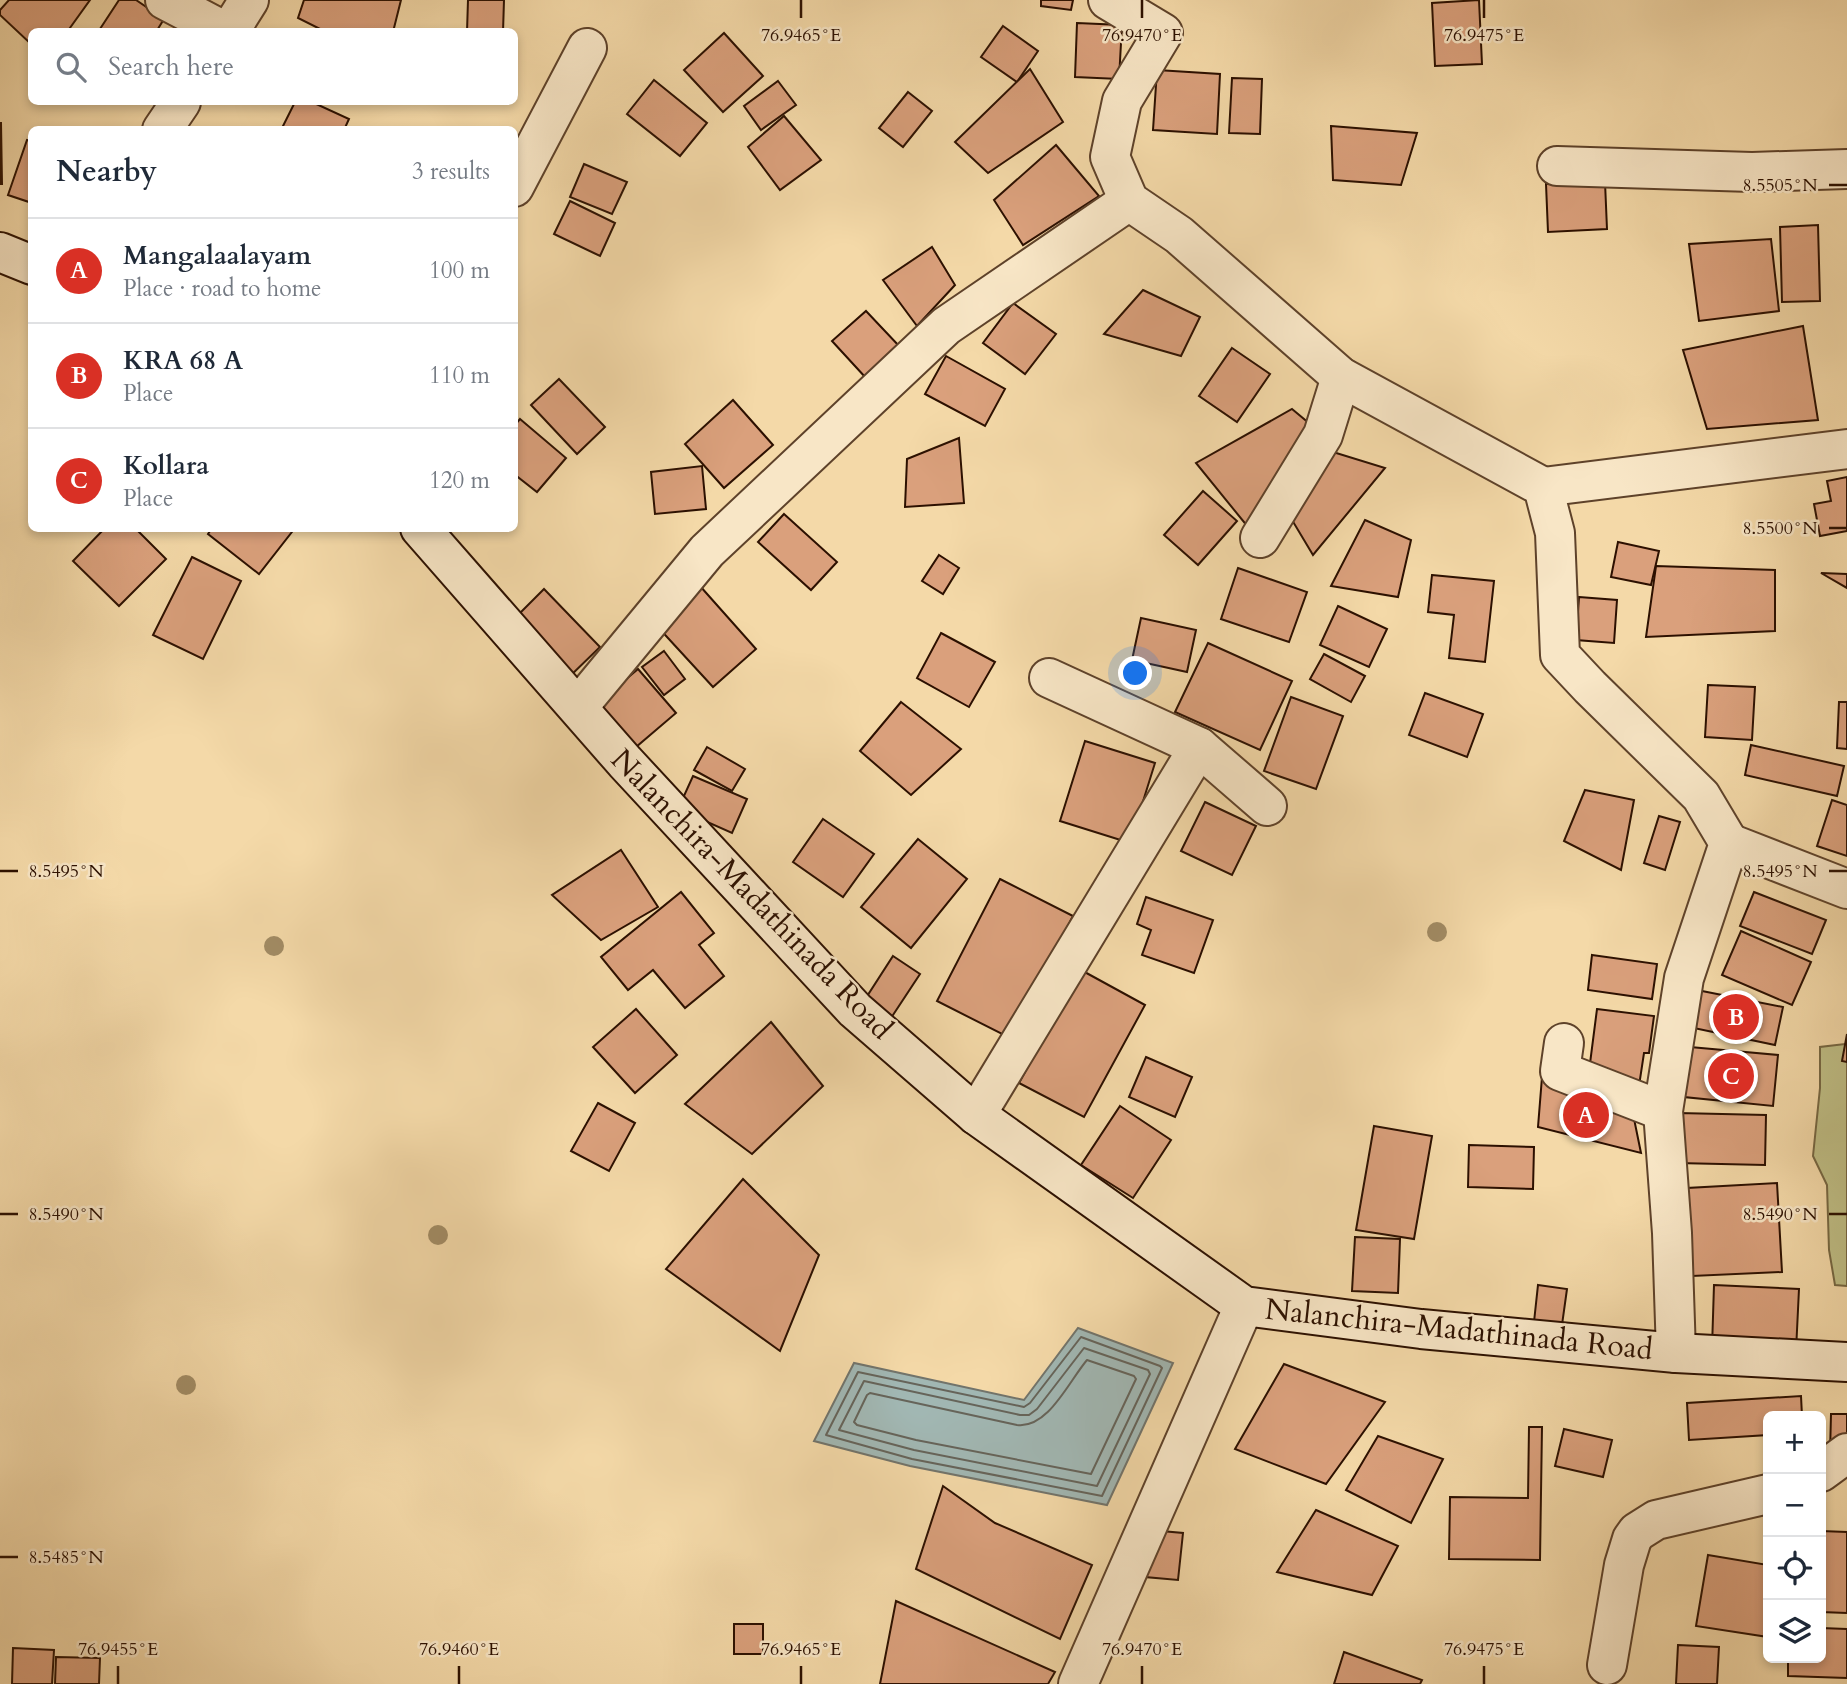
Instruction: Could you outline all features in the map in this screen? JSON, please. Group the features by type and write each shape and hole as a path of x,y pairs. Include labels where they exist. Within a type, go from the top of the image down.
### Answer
{"street":[{"path":"164,0 219,28"},
{"path":"230,28 248,0"},
{"path":"1108,0 1163,33 1122,101 1110,158 1129,201 1179,235 1341,377 1543,488 1847,449"},
{"path":"518,179 587,48"},
{"path":"165,126 179,105"},
{"path":"1558,166 1752,172 1847,169"},
{"path":"578,707 707,551 946,326 1129,201"},
{"path":"0,252 28,263"},
{"path":"1260,538 1322,435 1341,377"},
{"path":"1543,488 1555,533 1560,655 1701,796 1729,843 1847,889"},
{"name":"Nalanchira-Madathinada Road","path":"424,532 625,762 855,1010 976,1115 1244,1306 1421,1329 1676,1353 1847,1362"},
{"path":"1049,677 1199,747 1266,806"},
{"path":"976,1115 1199,747"},
{"path":"1676,1353 1672,1233 1663,1111 1685,978 1729,843"},
{"path":"1564,1043 1559,1071 1663,1111"},
{"path":"1078,1684 1244,1306"},
{"path":"1826,1468 1847,1453"},
{"path":"1607,1665 1624,1564 1637,1532 1657,1520 1763,1495"}],"shaded area":[{"path":"1845,1044 1847,1286 1835,1285 1829,1250 1827,1185 1813,1156 1820,1088 1820,1047"}],"water":[{"path":"1078,1328 1173,1363 1107,1505 910,1466 814,1441 854,1363 1024,1400"}],"building":[{"path":"9,0 90,0 70,28 28,28 28,41 0,15 0,10"},
{"path":"119,0 136,0 164,19 158,28 101,28"},
{"path":"304,0 401,0 394,28 318,28 298,18"},
{"path":"468,0 504,0 503,28 467,28"},
{"path":"1041,0 1073,0 1071,10 1041,6"},
{"path":"1479,0 1482,64 1435,66 1432,3"},
{"path":"1077,23 1122,25 1119,79 1075,77"},
{"path":"1003,26 1038,51 1017,82 981,57"},
{"path":"724,33 763,76 723,112 684,70"},
{"path":"1030,69 1063,122 988,173 955,142"},
{"path":"1157,70 1220,74 1217,134 1153,130"},
{"path":"1232,78 1262,79 1260,134 1229,133"},
{"path":"654,80 707,123 680,156 627,114"},
{"path":"778,81 796,105 761,130 744,106"},
{"path":"908,92 932,111 903,147 879,128"},
{"path":"294,105 319,105 349,119 346,126 283,126"},
{"path":"784,116 821,160 780,190 748,147"},
{"path":"1,123 2,184 0,184"},
{"path":"1331,126 1417,133 1401,185 1333,180"},
{"path":"27,140 28,140 28,202 8,195"},
{"path":"1056,145 1099,196 1023,245 994,200"},
{"path":"584,164 627,182 612,214 570,197"},
{"path":"1605,182 1607,229 1548,232 1546,184"},
{"path":"570,201 615,223 600,256 554,234"},
{"path":"1818,225 1820,301 1782,302 1780,227"},
{"path":"1771,239 1779,311 1699,321 1689,244"},
{"path":"932,247 955,285 917,326 883,280"},
{"path":"1143,290 1200,317 1181,356 1104,334"},
{"path":"1013,303 1056,334 1025,374 983,343"},
{"path":"866,311 900,347 866,378 832,341"},
{"path":"1803,326 1818,420 1707,429 1683,350"},
{"path":"1232,348 1270,374 1237,422 1199,396"},
{"path":"946,356 1005,389 985,426 925,394"},
{"path":"559,379 605,427 577,454 531,405"},
{"path":"733,400 773,445 724,488 685,444"},
{"path":"1292,409 1316,429 1248,527 1196,463"},
{"path":"520,419 566,458 537,492 518,477"},
{"path":"959,438 964,503 905,507 907,459"},
{"path":"1320,448 1385,468 1313,555 1292,520"},
{"path":"702,466 706,509 655,514 651,472"},
{"path":"1847,477 1847,531 1820,536 1814,504 1831,501 1827,481"},
{"path":"1203,491 1237,521 1198,565 1164,535"},
{"path":"784,514 837,562 811,590 758,542"},
{"path":"1365,520 1411,540 1398,597 1331,586"},
{"path":"101,532 139,532 166,559 119,606 73,561"},
{"path":"209,532 292,532 259,574 208,534"},
{"path":"1618,542 1659,551 1651,585 1611,577"},
{"path":"939,555 959,568 943,594 922,581"},
{"path":"192,557 241,581 203,659 153,635"},
{"path":"1656,566 1775,570 1775,631 1646,637"},
{"path":"1238,568 1307,592 1289,642 1221,619"},
{"path":"1821,573 1847,574 1847,588"},
{"path":"1432,575 1494,581 1485,662 1449,658 1454,615 1428,612"},
{"path":"700,586 756,649 713,687 656,625"},
{"path":"544,589 600,647 566,680 511,622"},
{"path":"1579,597 1617,600 1614,643 1576,640"},
{"path":"1338,606 1387,629 1369,667 1320,645"},
{"path":"1141,618 1196,630 1187,672 1132,660"},
{"path":"941,633 995,662 969,707 917,678"},
{"path":"1208,643 1292,681 1260,750 1175,712"},
{"path":"664,651 685,679 664,695 642,667"},
{"path":"1324,654 1365,676 1351,702 1310,679"},
{"path":"638,669 676,713 636,747 597,704"},
{"path":"1708,685 1755,687 1752,740 1705,737"},
{"path":"1425,693 1483,714 1467,757 1409,735"},
{"path":"1291,697 1343,716 1316,789 1264,771"},
{"path":"901,702 961,749 911,795 860,751"},
{"path":"1839,702 1847,702 1847,749 1837,748"},
{"path":"1085,741 1155,763 1130,843 1060,821"},
{"path":"1751,745 1844,766 1837,796 1745,775"},
{"path":"707,747 745,769 732,791 694,770"},
{"path":"693,776 747,799 732,833 678,809"},
{"path":"1585,790 1634,800 1621,870 1564,841"},
{"path":"1832,800 1847,805 1847,856 1817,846"},
{"path":"1205,802 1256,826 1232,875 1181,851"},
{"path":"1659,816 1680,822 1665,870 1644,863"},
{"path":"823,819 874,854 843,897 793,862"},
{"path":"918,839 967,879 911,948 861,907"},
{"path":"621,850 658,907 601,940 552,895"},
{"path":"1000,879 1073,916 1010,1038 937,1001"},
{"path":"681,892 714,933 699,945 724,976 685,1008 653,970 628,990 601,957"},
{"path":"1754,892 1826,920 1812,954 1740,926"},
{"path":"1146,897 1213,920 1194,973 1142,955 1151,930 1137,924"},
{"path":"1741,931 1811,962 1792,1005 1722,975"},
{"path":"1592,955 1657,964 1652,999 1588,990"},
{"path":"893,956 920,974 891,1018 864,1001"},
{"path":"1081,970 1145,1005 1084,1117 1019,1083"},
{"path":"1697,990 1783,1007 1775,1045 1689,1027"},
{"path":"636,1009 677,1055 635,1093 593,1047"},
{"path":"1597,1009 1654,1016 1649,1053 1644,1053 1639,1086 1588,1079"},
{"path":"771,1022 823,1086 752,1154 685,1104"},
{"path":"1847,1034 1847,1062 1842,1061"},
{"path":"1690,1047 1778,1055 1773,1106 1684,1097"},
{"path":"1146,1057 1192,1077 1175,1117 1129,1097"},
{"path":"1542,1077 1631,1104 1641,1153 1538,1127"},
{"path":"598,1103 635,1123 609,1171 571,1151"},
{"path":"1120,1106 1171,1140 1133,1198 1081,1165"},
{"path":"1678,1113 1766,1115 1765,1165 1677,1163"},
{"path":"1374,1126 1432,1136 1414,1239 1356,1230"},
{"path":"1469,1145 1534,1147 1533,1189 1468,1187"},
{"path":"743,1179 819,1255 780,1351 666,1269"},
{"path":"1777,1183 1782,1272 1692,1276 1687,1188"},
{"path":"1355,1237 1400,1239 1398,1293 1352,1291"},
{"path":"1538,1285 1567,1289 1562,1325 1534,1322"},
{"path":"1714,1285 1799,1289 1796,1351 1712,1348"},
{"path":"1284,1364 1385,1402 1326,1484 1235,1449"},
{"path":"1801,1396 1802,1411 1763,1411 1763,1435 1689,1440 1687,1403"},
{"path":"1831,1414 1847,1414 1847,1454 1830,1453"},
{"path":"1529,1427 1542,1427 1540,1560 1449,1559 1450,1497 1528,1498"},
{"path":"1564,1429 1612,1440 1603,1477 1555,1466"},
{"path":"1378,1436 1443,1459 1411,1523 1346,1490"},
{"path":"943,1486 995,1523 1092,1565 1060,1639 916,1569"},
{"path":"1316,1510 1398,1546 1372,1595 1277,1572"},
{"path":"1150,1530 1183,1533 1178,1580 1145,1577"},
{"path":"1826,1531 1847,1532 1847,1613 1826,1612"},
{"path":"1708,1555 1763,1564 1763,1636 1696,1626"},
{"path":"896,1601 1055,1672 1048,1684 880,1684"},
{"path":"734,1624 763,1624 763,1654 734,1654"},
{"path":"1826,1628 1847,1629 1847,1678 1788,1676 1788,1663 1826,1663"},
{"path":"1678,1645 1719,1647 1717,1684 1676,1684"},
{"path":"13,1648 54,1650 52,1684 12,1684"},
{"path":"1344,1652 1422,1680 1420,1684 1334,1684"},
{"path":"56,1657 100,1658 99,1684 55,1684"}],"place":[{"name":"KRA 68 A","path":"1736,1017"},
{"name":"Kollara","path":"1731,1076"},
{"name":"Mangalaalayam","path":"1586,1115"}]}
